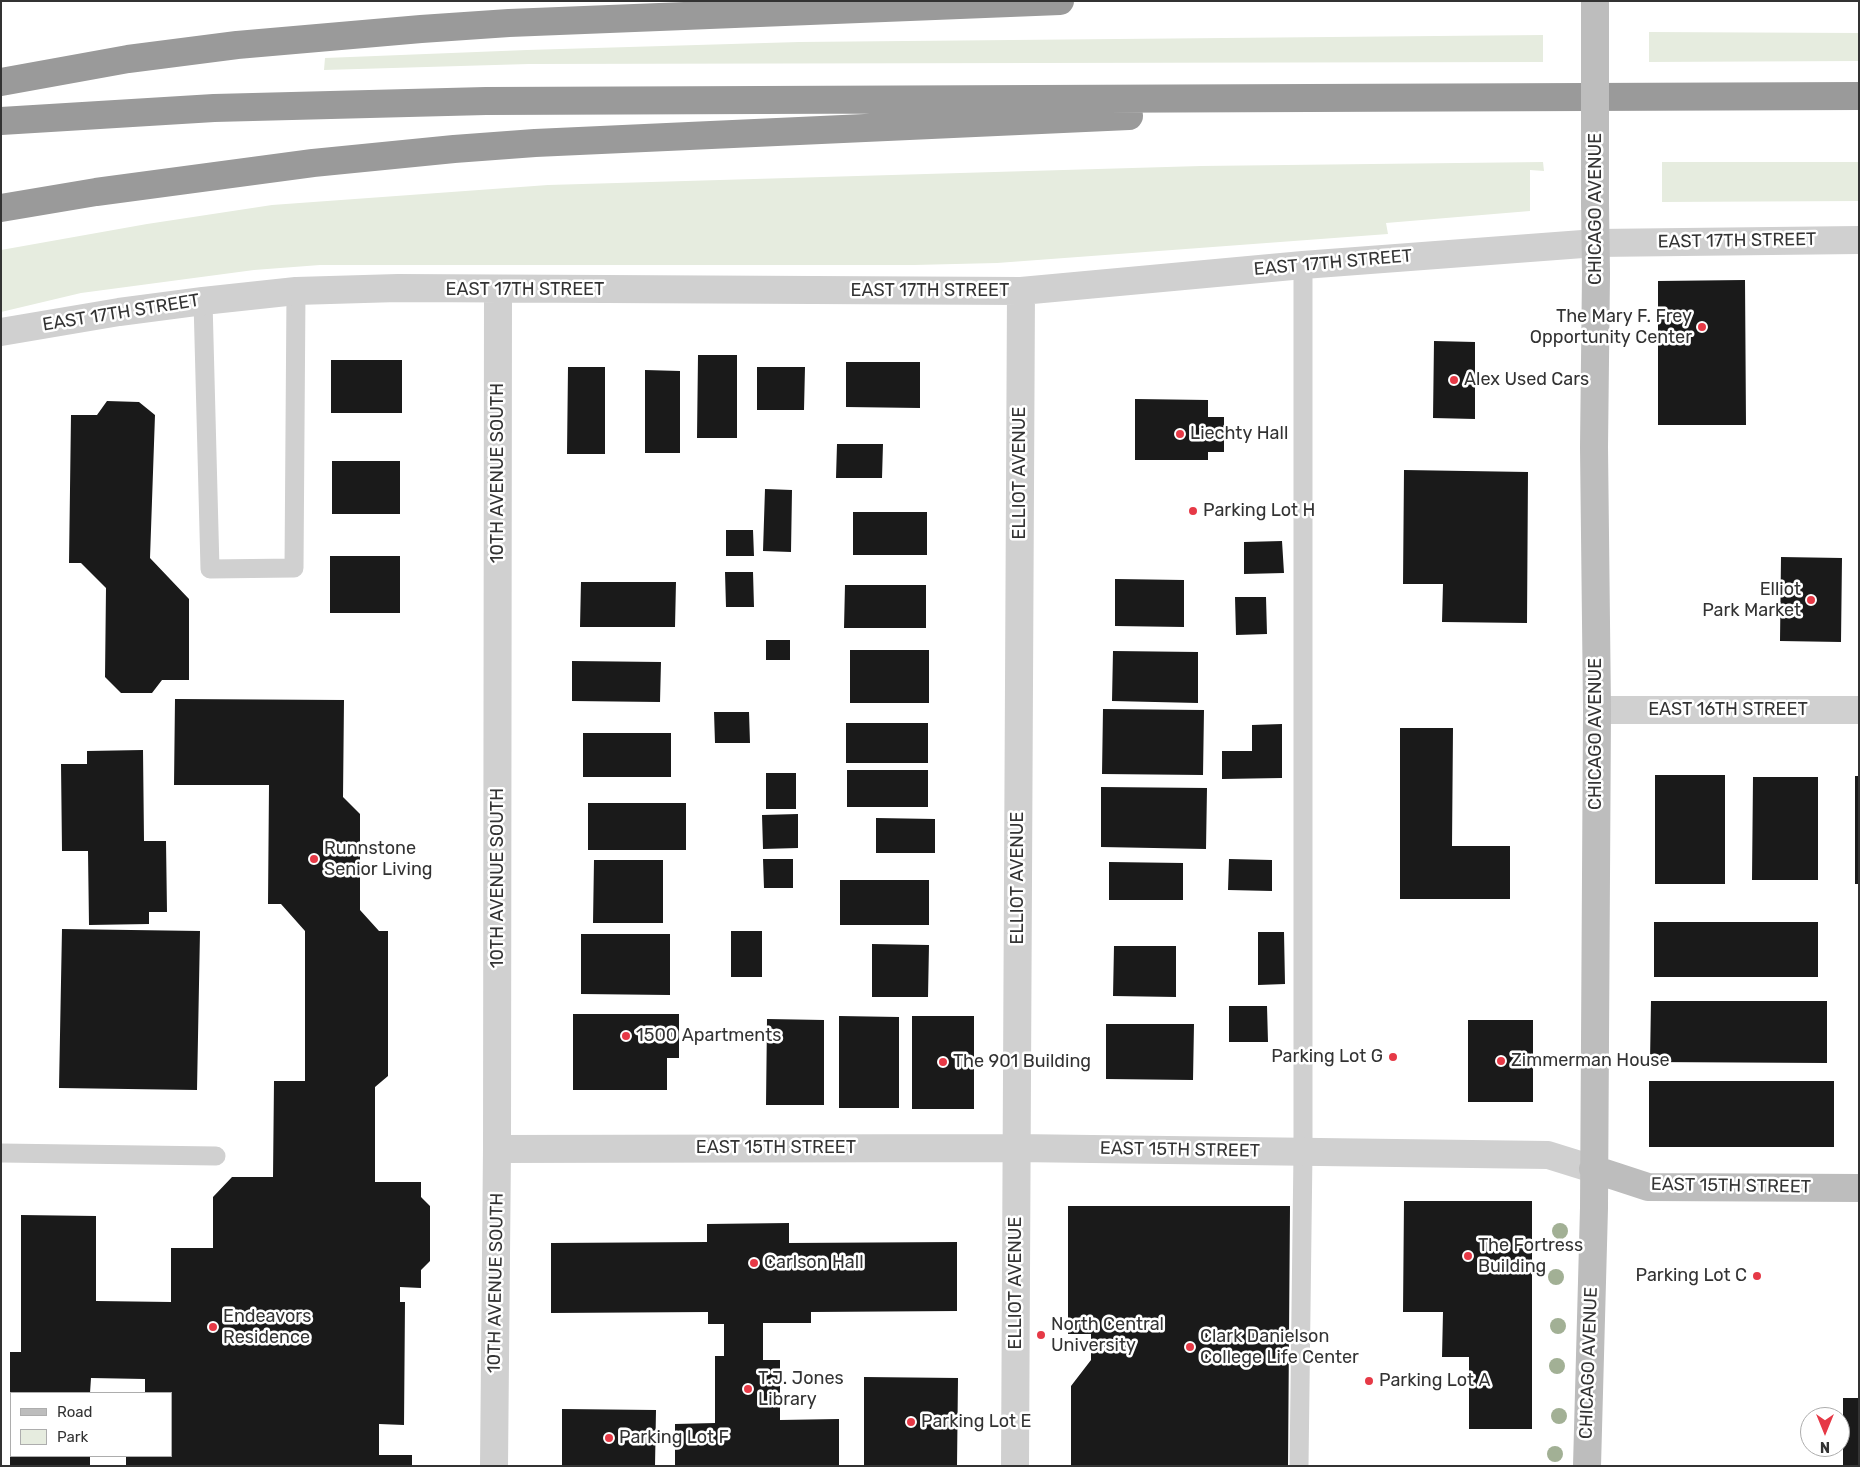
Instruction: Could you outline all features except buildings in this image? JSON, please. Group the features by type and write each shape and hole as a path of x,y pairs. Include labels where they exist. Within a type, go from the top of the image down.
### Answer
{"highway":[{"path":"1,82 128,59 237,46 421,29 509,23 1060,1"},
{"path":"1,121 214,108 486,101 1859,96"},
{"path":"1,208 96,192 312,163 535,143 1565,97"},
{"path":"1,212 96,192"}],"street":[{"name":"CHICAGO AVENUE","path":"1587,1466 1593,1169 1597,710 1594,456 1596,243 1595,1"},
{"name":"EAST 17TH STREET","path":"1,332 119,312 296,291 398,288 498,290 1021,291 1303,265 1596,243 1859,240"},
{"name":"10TH AVENUE SOUTH","path":"494,1466 497,1149 498,290"},
{"name":"ELLIOT AVENUE","path":"1015,1466 1021,291"},
{"name":"EAST 16TH STREET","path":"1597,710 1859,710"},
{"name":"EAST 15TH STREET","path":"497,1149 1016,1148 1548,1155 1648,1187 1859,1188"}],"lane":[{"path":"1299,1466 1303,1152 1303,265"},
{"path":"203,301 210,569 294,568 296,291"},
{"path":"1,1153 216,1156"}],"green space":[{"path":"1649,32 1859,33 1859,61 1649,62"},
{"path":"1543,35 1543,62 529,64 324,70 325,58 799,42"},
{"path":"1543,162 1544,171 1530,170 1530,211 1386,223 1388,234 997,263 914,265 320,265 254,270 81,293 1,312 1,250 147,224 272,205 548,185 1201,166"},
{"path":"1662,162 1859,162 1859,201 1662,202"}],"place":[{"name":"The Mary F. Frey Opportunity Center","path":"1702,327"},
{"name":"Alex Used Cars","path":"1454,380"},
{"name":"Liechty Hall","path":"1180,434"},
{"name":"Parking Lot H","path":"1193,511"},
{"name":"Elliot Park Market","path":"1811,600"},
{"name":"Runnstone Senior Living","path":"314,859"},
{"name":"1500 Apartments","path":"626,1036"},
{"name":"Parking Lot G","path":"1393,1057"},
{"name":"Zimmerman House","path":"1501,1061"},
{"name":"The 901 Building","path":"943,1062"},
{"name":"The Fortress Building","path":"1468,1256"},
{"name":"Carlson Hall","path":"754,1263"},
{"name":"Parking Lot C","path":"1757,1276"},
{"name":"Endeavors Residence","path":"213,1327"},
{"name":"North Central University","path":"1041,1335"},
{"name":"Clark Danielson College Life Center","path":"1190,1347"},
{"name":"Parking Lot A","path":"1369,1381"},
{"name":"T.J. Jones Library","path":"748,1389"},
{"name":"Parking Lot E","path":"911,1422"},
{"name":"Parking Lot F","path":"609,1438"}]}
